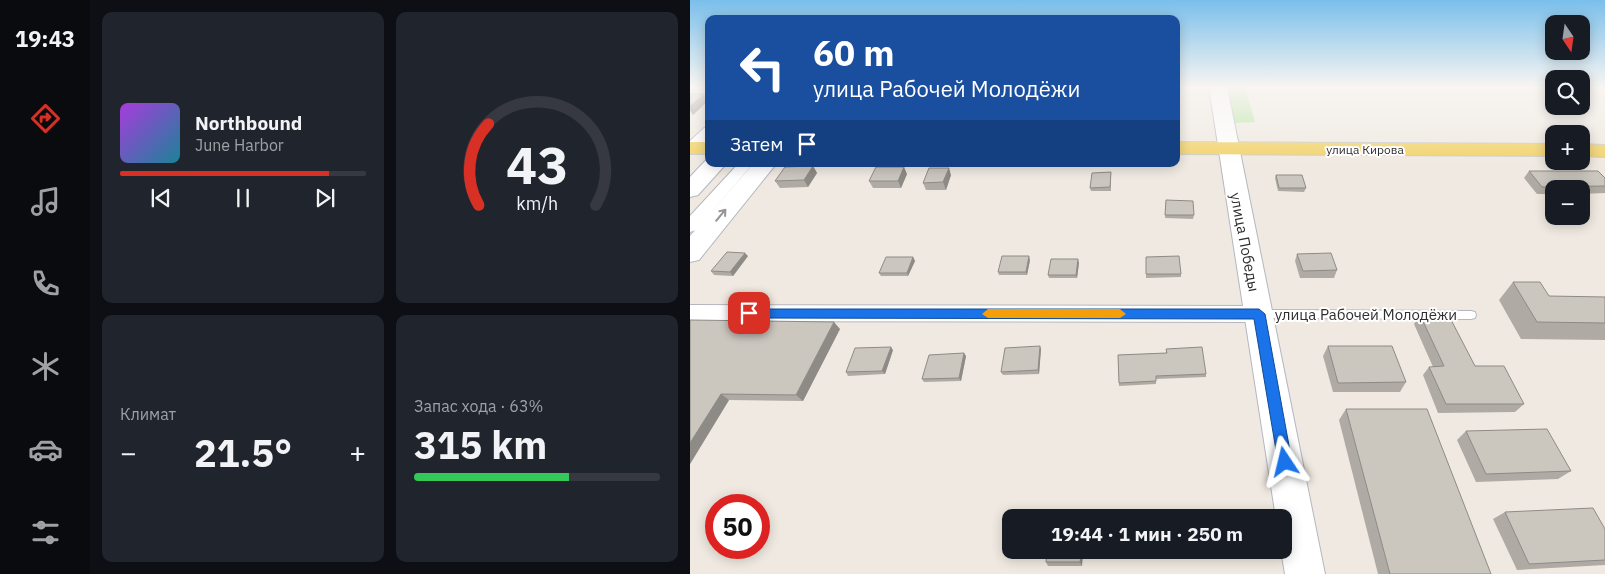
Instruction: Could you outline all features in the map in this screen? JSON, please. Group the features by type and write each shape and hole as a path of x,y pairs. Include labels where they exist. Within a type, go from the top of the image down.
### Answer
{"main road":[{"name":"улица Победы","path":"1223,114 1305,574"},
{"path":"690,148 705,148"},
{"name":"улица Кирова","path":"1180,148 1545,150"},
{"path":"1590,150 1605,150"},
{"path":"690,190 712,167"},
{"path":"690,253 753,167"}],"street":[{"path":"690,148 705,135"},
{"path":"690,226 752,167"},
{"name":"улица Рабочей Молодёжи","path":"690,313 1259,314"}],"lane":[{"name":"улица Рабочей Молодёжи","path":"1259,314 1471,315"}],"green space":[{"path":"1233,114 1253,114 1255,122 1235,123"}],"building":[{"path":"785,167 812,167 804,180 775,181"},
{"path":"876,167 904,167 898,181 869,181"},
{"path":"929,168 949,168 943,182 923,183"},
{"path":"1529,171 1598,171 1605,178 1605,186 1590,186 1590,180 1545,180 1545,187 1542,187"},
{"path":"1111,172 1110,187 1090,188 1092,173"},
{"path":"1276,175 1302,175 1306,188 1279,188"},
{"path":"1166,200 1193,201 1194,215 1165,215"},
{"path":"727,252 745,253 730,272 711,271"},
{"path":"1331,253 1337,270 1303,271 1297,254"},
{"path":"1002,256 1029,256 1026,272 998,272"},
{"path":"1179,256 1181,274 1146,274 1146,257"},
{"path":"886,257 913,257 907,273 879,273"},
{"path":"1051,259 1078,259 1076,275 1048,275"},
{"path":"1513,282 1540,282 1549,296 1605,297 1605,323 1537,322"},
{"path":"1448,314 1475,366 1504,366 1524,404 1446,404 1429,367 1444,366 1420,315"},
{"path":"690,320 834,322 796,395 721,394 690,443"},
{"path":"1040,346 1038,370 1001,372 1005,348"},
{"path":"1328,346 1392,346 1406,382 1338,383"},
{"path":"891,347 882,371 846,372 855,348"},
{"path":"1202,347 1206,374 1156,376 1156,381 1119,383 1118,355 1167,353 1166,349"},
{"path":"964,353 959,378 922,379 929,355"},
{"path":"1346,409 1427,409 1491,574 1390,574"},
{"path":"1547,429 1571,471 1486,474 1466,431"},
{"path":"1593,508 1605,529 1605,560 1529,564 1505,512"},
{"path":"1046,559 1080,559 1080,562 1046,562"}],"slow traffic":[{"path":"988,314 1120,314"}],"route":[{"path":"749,313 1259,314 1285,462"}]}
